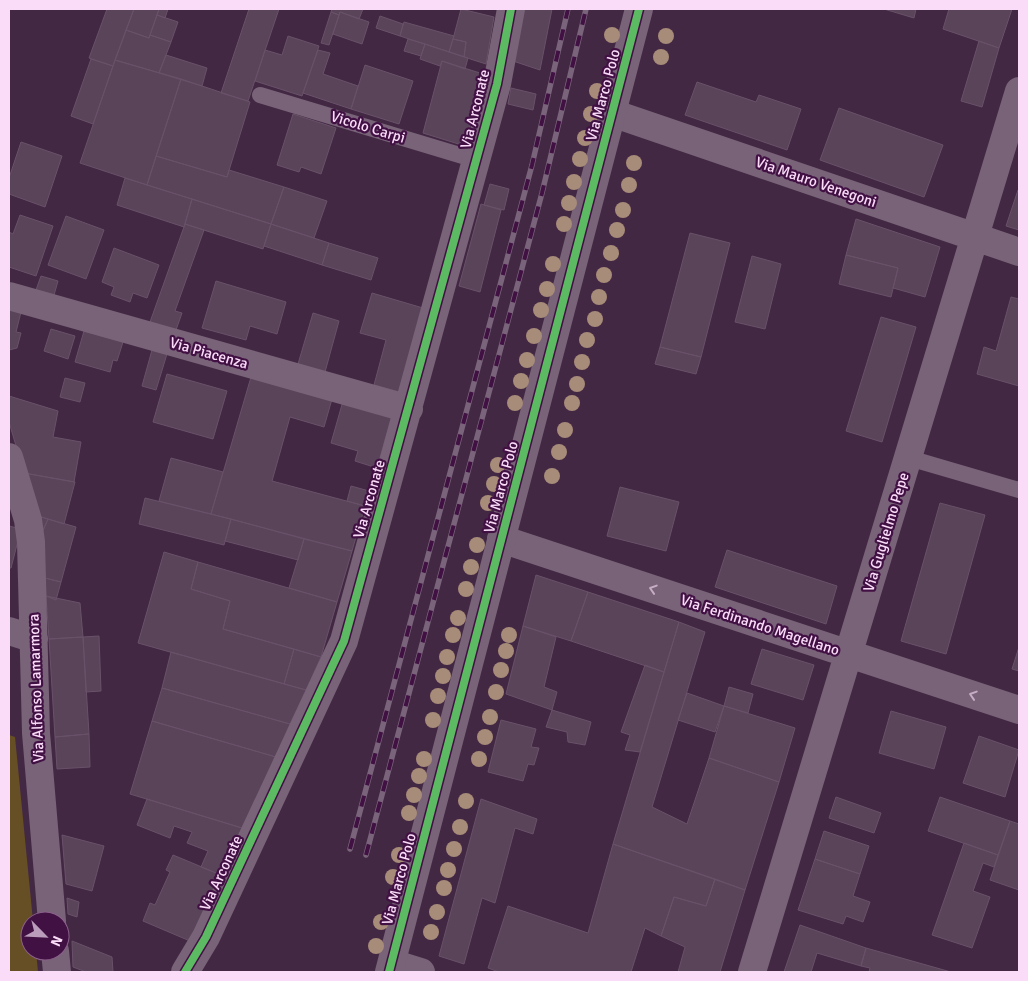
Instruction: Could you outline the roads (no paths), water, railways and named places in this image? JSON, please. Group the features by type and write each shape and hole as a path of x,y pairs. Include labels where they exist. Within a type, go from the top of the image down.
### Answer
{"street":[{"name":"Via Arconate","path":"185,972 210,929 339,654 409,409 476,160 498,76 511,9"},
{"name":"Via Marco Polo","path":"390,968 639,9"},
{"name":"Via Guglielmo Pepe","path":"752,972 1019,91"},
{"name":"Via Mauro Venegoni","path":"612,113 1019,252"},
{"name":"Via Piacenza","path":"9,296 409,409"},
{"name":"Via Alfonso Lamarmora","path":"9,457 30,531 21,635 36,733 51,911"},
{"name":"Via Ferdinando Magellano","path":"501,539 1019,710"},
{"path":"390,968 421,972"}],"lane":[{"name":"Vicolo Carpi","path":"260,94 476,160"},
{"path":"909,458 1019,490"}],"railway":[{"path":"350,849 532,165 568,9"},
{"path":"366,855 542,193 586,9"}]}
